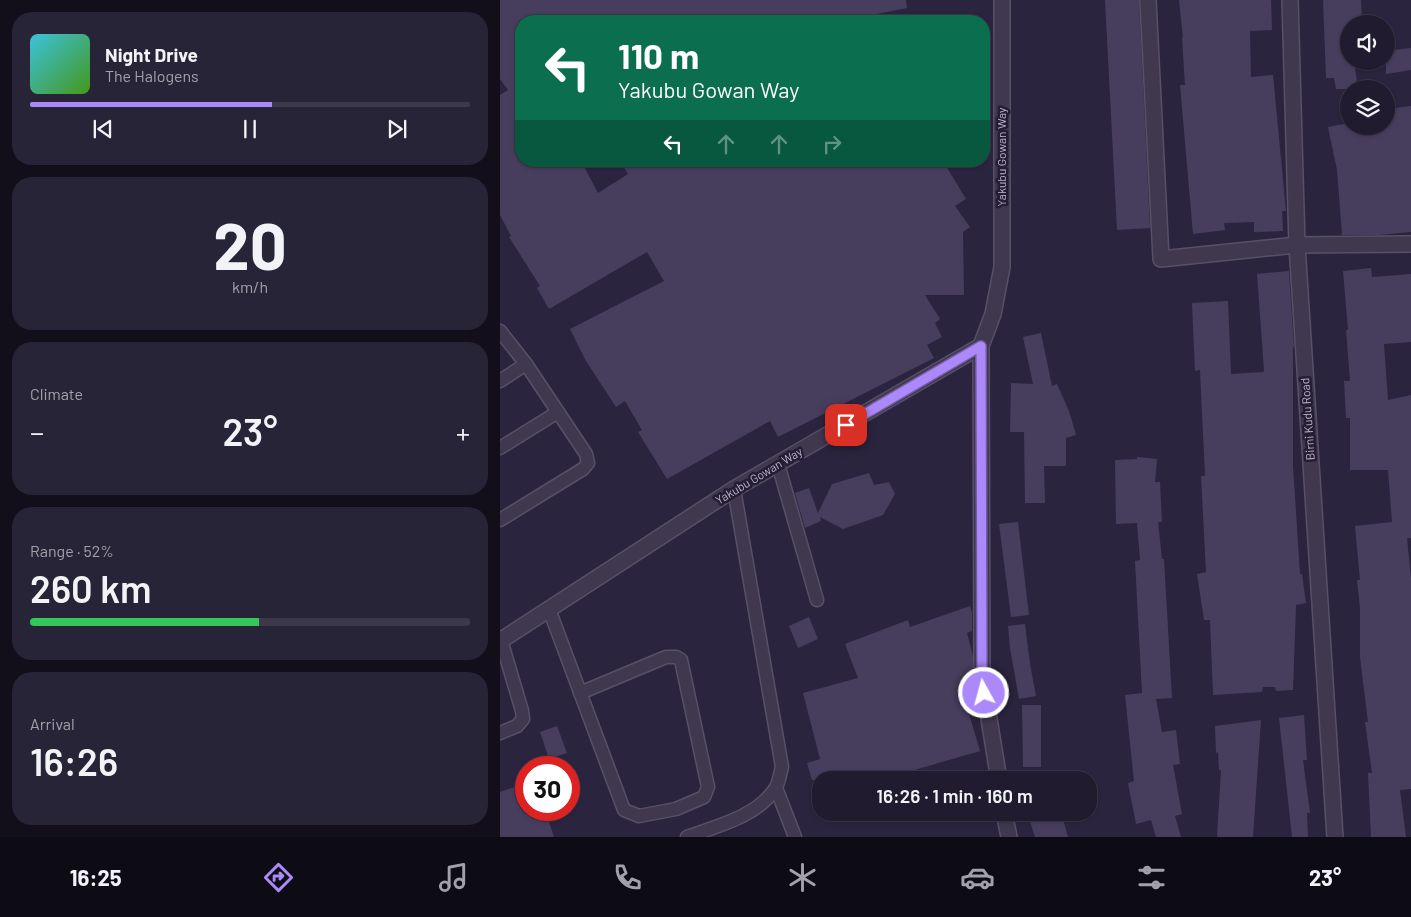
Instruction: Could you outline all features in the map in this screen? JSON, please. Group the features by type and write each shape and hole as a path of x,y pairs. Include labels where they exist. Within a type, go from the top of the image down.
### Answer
{"street":[{"name":"Yakubu Gowan Way","path":"501,640 734,489 981,346 993,314 1002,267 1002,0"},
{"path":"1148,0 1161,260 1297,245 1411,244"},
{"name":"Birni Kudu Road","path":"1290,0 1297,245 1335,837"},
{"path":"981,346 982,676 998,771"},
{"path":"1005,821 1008,837"}],"lane":[{"path":"500,331 526,364 586,454 588,463 583,469 500,520"},
{"path":"500,381 526,364"},
{"path":"500,448 558,412"},
{"path":"778,464 817,600"},
{"path":"687,837 735,819 761,806 776,788 782,767 734,489"},
{"path":"549,609 624,810 639,816 676,809 704,798 708,787 681,660 676,657 666,657 580,692"},
{"path":"500,733 517,726 523,720 501,640"},
{"path":"776,788 795,837"}],"building":[{"path":"500,0 906,0 907,8 871,15 515,15 515,167 584,167 598,193 628,174 624,167 947,167 966,199 955,206 970,227 963,232 964,295 925,295 940,319 935,323 942,337 927,345 934,358 778,437 770,421 667,479 638,432 642,430 625,401 616,407 586,361 570,329 664,281 647,252 549,309 537,288 540,286 509,237 511,236 500,215 500,95 508,90 500,79"},
{"path":"1105,0 1139,0 1150,228 1117,230"},
{"path":"1179,0 1271,0 1272,30 1250,31 1251,77 1273,75 1286,211 1282,211 1283,231 1254,232 1254,222 1224,223 1225,230 1193,234 1180,85 1185,85"},
{"path":"1323,0 1361,0 1362,15 1340,15 1340,70 1355,70 1357,80 1340,80 1340,89 1336,89 1334,78 1326,78"},
{"path":"1411,48 1411,70 1386,74 1386,70 1395,70 1395,50"},
{"path":"1411,106 1411,232 1379,235 1342,235 1337,170 1328,127 1340,125 1340,135 1395,135 1395,108"},
{"path":"1371,268 1372,277 1411,274 1411,342 1384,344 1388,400 1411,395 1411,538 1407,538 1411,578 1411,789 1400,790 1406,837 1371,837 1368,773 1372,773 1365,722 1368,722 1360,657 1360,608 1357,580 1360,580 1355,526 1392,522 1388,470 1350,470 1350,418 1346,418 1344,381 1350,381 1343,271"},
{"path":"1289,271 1294,347 1293,466 1300,574 1302,574 1306,603 1296,605 1293,690 1276,691 1275,687 1263,687 1262,692 1213,695 1210,620 1204,620 1197,574 1206,572 1201,476 1205,476 1200,370 1195,371 1192,303 1228,301 1231,374 1263,372 1257,274"},
{"path":"1041,333 1052,386 1057,384 1069,411 1076,435 1066,438 1066,466 1044,466 1045,503 1025,503 1024,432 1010,432 1011,383 1033,384 1023,337"},
{"path":"1137,457 1157,459 1155,482 1160,482 1162,522 1158,522 1162,559 1164,559 1172,698 1156,699 1162,732 1176,730 1180,764 1173,765 1182,814 1175,816 1181,837 1156,837 1151,820 1136,824 1128,783 1134,781 1125,695 1142,693 1135,561 1140,560 1137,523 1116,524 1115,460 1137,459"},
{"path":"869,473 874,485 889,482 895,494 883,515 843,529 820,517 821,521 805,528 795,493 809,488 818,513 832,484"},
{"path":"1018,522 1029,615 1011,617 999,524"},
{"path":"970,606 972,612 972,631 967,633 973,656 973,677 978,711 969,714 980,751 911,771 812,771 812,780 807,763 820,759 803,693 858,678 845,644 908,620 910,627"},
{"path":"809,617 818,639 798,648 789,626"},
{"path":"1025,624 1036,696 1019,699 1008,626"},
{"path":"1022,705 1041,705 1041,767 1023,767"},
{"path":"1304,715 1307,760 1303,760 1310,813 1307,813 1308,837 1292,837 1279,718"},
{"path":"1261,720 1253,837 1217,837 1221,770 1219,770 1218,752 1216,753 1215,726"},
{"path":"557,726 567,753 558,756 548,756 540,732"},
{"path":"515,787 515,821 549,821 554,837 500,837 500,792"},
{"path":"1030,821 1064,821 1068,837 1035,837"}],"route":[{"path":"846,425 981,346 982,676 984,693"}]}
